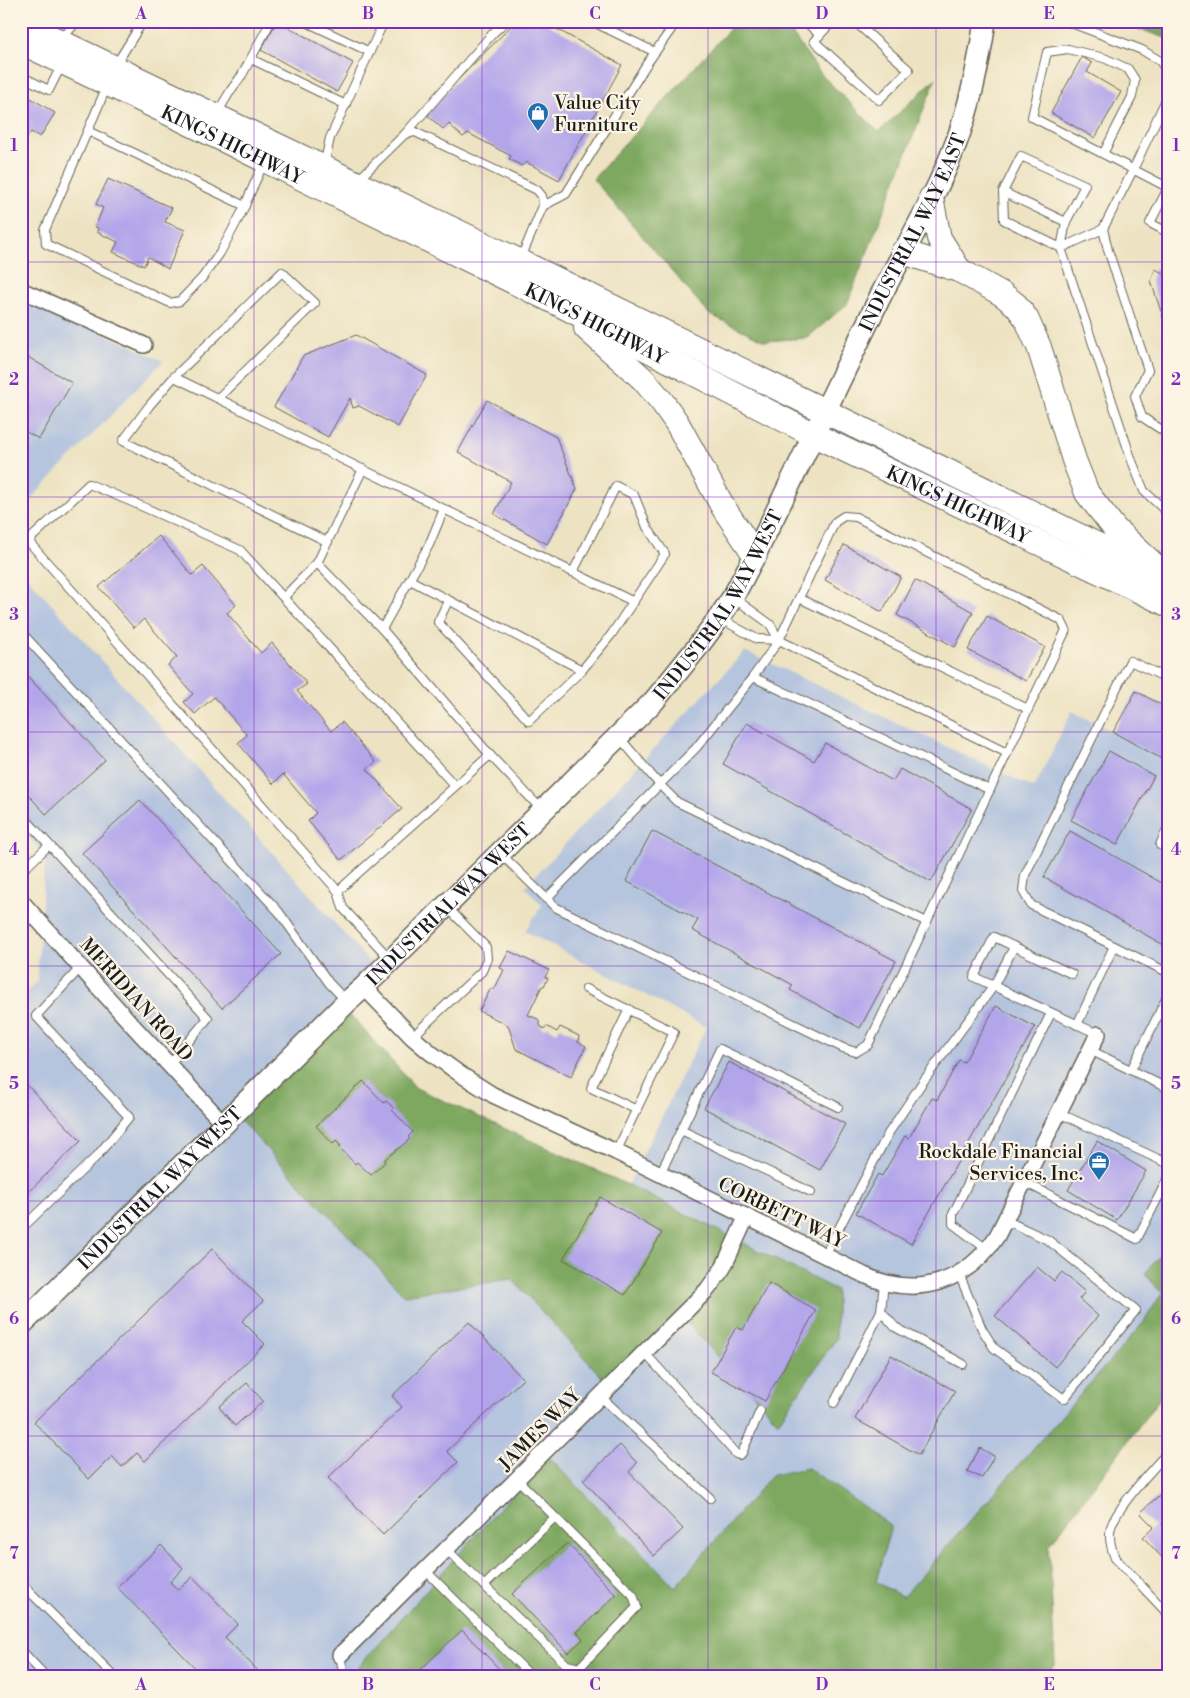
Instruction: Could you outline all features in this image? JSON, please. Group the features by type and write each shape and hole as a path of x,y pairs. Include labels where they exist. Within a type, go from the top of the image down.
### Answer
{"main road":[{"name":"KINGS HIGHWAY","path":"25,29 62,52 111,76 265,160 561,306 814,435 1169,605"},
{"name":"KINGS HIGHWAY","path":"111,76 215,116 519,261 824,412 1169,579"},
{"path":"931,198 939,238 959,270"},
{"path":"903,252 959,270 1002,294 1016,305 1026,318 1039,347 1074,460 1088,493 1115,529 1169,579"},
{"path":"561,306 643,379 662,402 677,423 723,507 755,555"}],"street":[{"name":"INDUSTRIAL WAY EAST","path":"814,435 931,198 956,143 972,94 985,21"},
{"path":"21,290 144,345"},
{"name":"INDUSTRIAL WAY WEST","path":"21,1325 223,1123 654,701 719,618 733,597 814,435"},
{"name":"MERIDIAN ROAD","path":"21,901 223,1123"},
{"name":"CORBETT WAY","path":"364,987 412,1037 460,1074 493,1095 616,1152 864,1276 884,1283 908,1287 942,1282 968,1268 988,1250 1005,1220 1098,1034"},
{"name":"JAMES WAY","path":"340,1655 707,1290 723,1268 746,1218"}],"lane":[{"path":"21,76 49,90 62,52 77,21"},
{"path":"215,116 242,75 272,21"},
{"path":"304,21 370,52"},
{"path":"324,168 330,138 384,21"},
{"path":"355,183 405,134 493,33 506,21"},
{"path":"591,21 655,52"},
{"path":"543,206 566,194 655,52 677,21"},
{"path":"805,21 820,35"},
{"path":"833,21 814,41 879,100 909,70 854,21"},
{"path":"1066,21 1142,50 1160,61 1169,74"},
{"path":"140,23 111,76 45,230 46,244 170,303 180,301 202,278 220,253 245,206 265,160"},
{"path":"1103,154 1132,97 1135,80 1128,69 1104,58 1068,49 1047,52 1032,117 1103,154 1134,170 1168,187 1150,223 1169,233"},
{"path":"251,58 346,105"},
{"path":"1061,248 1103,229 1134,170 1169,93"},
{"path":"88,131 245,206"},
{"path":"405,134 415,132 537,190 542,196 543,206 519,261"},
{"path":"1061,248 1004,220 1002,192 1021,156 1085,185 1066,222 1061,248 1144,492 1169,514"},
{"path":"1002,192 1066,222"},
{"path":"1103,229 1108,250 1148,370 1135,396 1142,417 1168,434 1169,437"},
{"path":"218,398 315,303 282,272 174,377 123,441 328,542"},
{"path":"174,377 634,602"},
{"path":"284,597 317,563 363,469"},
{"path":"391,960 343,908 338,891 28,541 89,484 240,550 454,785"},
{"path":"448,601 438,622 529,721 582,670 611,635 665,554 647,527 634,495 616,486 573,572"},
{"path":"382,629 429,545 444,509"},
{"path":"500,852 546,899 555,907 843,1048 856,1052 868,1045 1066,630 1061,620 856,517 844,516 835,522 779,640 753,677 696,748 546,899"},
{"path":"317,563 382,629 490,755 542,810"},
{"path":"410,580 582,670"},
{"path":"733,597 770,624 779,640"},
{"path":"799,598 1028,709"},
{"path":"719,618 757,639 779,640 1007,754"},
{"path":"21,632 279,912 329,983 347,1002"},
{"path":"1169,679 1130,661 1025,875 1022,891 1031,905 1169,973"},
{"path":"753,677 990,790"},
{"path":"618,735 676,802 927,922"},
{"path":"338,891 454,785 490,755"},
{"path":"21,814 208,1018 169,1065"},
{"path":"1169,825 1160,845 1169,849"},
{"path":"21,872 49,845"},
{"path":"412,1037 482,971 487,959 486,946 446,906"},
{"path":"1072,974 994,938 974,978 1098,1034"},
{"path":"1077,1025 1114,946"},
{"path":"825,1255 888,1134 922,1083 993,987 1014,947"},
{"path":"21,1229 97,1156 129,1117 36,1016 81,967"},
{"path":"586,989 674,1032 616,1152"},
{"path":"1131,1070 1169,993"},
{"path":"629,1010 591,1088 637,1110"},
{"path":"988,1250 953,1224 953,1214 1051,1013"},
{"path":"660,1174 720,1049 838,1107"},
{"path":"1090,1050 1168,1087"},
{"path":"1059,1113 1169,1164"},
{"path":"681,1130 811,1192"},
{"path":"1024,1182 1137,1239 1169,1176"},
{"path":"959,1274 982,1329 994,1348 1064,1398 1136,1310 1048,1240 1005,1220"},
{"path":"834,1404 881,1311 884,1283"},
{"path":"881,1311 895,1327 963,1364"},
{"path":"644,1352 736,1454 742,1453 760,1411"},
{"path":"600,1396 710,1498"},
{"path":"1169,1451 1141,1482 1115,1519 1110,1537 1111,1549 1115,1558 1169,1615"},
{"path":"446,1549 566,1666 579,1668 637,1607 633,1595 517,1479"},
{"path":"484,1586 555,1516"},
{"path":"425,1570 532,1677"},
{"path":"21,1583 114,1677"},
{"path":"21,1650 46,1677"},
{"path":"340,1655 344,1677"}],"shaded area":[{"path":"21,294 163,361 21,509"},
{"path":"21,570 381,975 333,1021 404,1295 512,1279 612,1388 682,1316 836,1290 628,1185 706,1027 525,931 542,905 525,887 745,651 1034,788 1072,711 1169,760 1169,1244 1145,1274 1162,1293 1144,1322 903,1597 876,1582 772,1475 675,1587 547,1456 349,1677 21,1677 21,996 37,982 45,855 21,828"}],"green space":[{"path":"737,21 783,21 821,74 879,132 936,78 847,304 807,338 765,341 709,314 593,179"},
{"path":"1114,21 1169,21 1169,39"},
{"path":"345,1009 416,1088 628,1185 836,1290 836,1339 778,1422 682,1317 612,1388 512,1279 404,1295 238,1118"},
{"path":"1169,1244 1169,1386 1049,1546 1055,1664 1044,1677 349,1677 547,1455 675,1587 772,1475 808,1468 891,1526 876,1582 903,1597 1144,1322 1162,1293 1145,1274"}],"building":[{"path":"277,21 353,63 337,92 261,50"},
{"path":"516,21 542,21 622,65 559,180 526,162 522,166 509,159 511,156 468,133 463,137 449,124 443,129 428,116 434,104"},
{"path":"1082,57 1092,63 1087,72 1121,92 1095,138 1051,113"},
{"path":"21,92 55,113 40,137 31,132 26,139 21,136"},
{"path":"108,179 172,208 165,222 185,230 168,269 148,257 144,266 113,252 118,242 97,232 98,228 95,227 103,208 96,204"},
{"path":"1155,269 1169,276 1169,336 1151,281"},
{"path":"356,335 427,375 398,427 359,406 353,408 350,398 328,437 274,407 303,356"},
{"path":"21,353 72,383 39,439 21,429"},
{"path":"487,400 556,437 577,489 547,544 494,514 511,482 458,452"},
{"path":"159,536 192,575 203,566 236,605 227,613 261,653 272,643 307,684 297,691 331,731 342,722 376,762 367,769 402,809 341,860 308,821 316,813 283,774 273,784 238,743 247,735 214,697 195,714 184,702 193,694 168,665 177,657 144,619 134,628 99,587"},
{"path":"844,545 901,577 882,612 825,580"},
{"path":"915,580 973,612 955,647 897,615"},
{"path":"987,616 1045,647 1026,681 968,650"},
{"path":"21,669 105,760 46,814 21,787"},
{"path":"1136,691 1169,709 1169,763 1113,732"},
{"path":"747,723 814,761 825,743 893,781 900,769 972,809 931,882 723,764"},
{"path":"1109,751 1154,776 1117,845 1071,820"},
{"path":"140,800 281,954 222,1008 82,853"},
{"path":"652,831 896,961 860,1028 790,990 793,985 692,930 698,920 626,881"},
{"path":"1070,831 1169,887 1169,948 1044,877"},
{"path":"509,951 549,970 545,977 548,978 528,1015 538,1019 541,1027 545,1029 546,1026 557,1032 560,1027 579,1036 578,1042 586,1046 571,1077 516,1049 508,1025 479,1011 491,988 494,990 504,970 500,968"},
{"path":"996,1006 1035,1027 911,1244 856,1213 878,1174 882,1176 905,1136 909,1138 932,1098 937,1100 959,1060 964,1062"},
{"path":"729,1062 845,1124 820,1170 704,1108"},
{"path":"21,1079 81,1141 21,1199"},
{"path":"363,1081 384,1103 386,1101 394,1108 392,1110 413,1132 408,1137 410,1139 384,1160 385,1162 371,1175 357,1162 355,1164 339,1147 341,1146 336,1141 333,1144 316,1126"},
{"path":"1097,1141 1146,1171 1117,1220 1068,1190"},
{"path":"600,1197 662,1233 625,1295 563,1259"},
{"path":"212,1249 263,1301 242,1321 265,1344 145,1461 137,1453 122,1467 112,1456 89,1479 34,1422"},
{"path":"1037,1267 1054,1281 1062,1272 1085,1292 1079,1299 1098,1316 1055,1367 995,1316"},
{"path":"769,1283 816,1310 765,1401 711,1372 736,1327 743,1330"},
{"path":"469,1322 523,1379 447,1451 458,1462 383,1535 328,1478 402,1407 392,1396"},
{"path":"891,1355 955,1391 919,1455 855,1419"},
{"path":"247,1383 263,1401 235,1426 219,1407"},
{"path":"620,1445 637,1463 629,1472 683,1529 654,1556 583,1480"},
{"path":"980,1448 994,1456 982,1478 967,1471"},
{"path":"1169,1486 1169,1518 1162,1524 1169,1531 1169,1565 1143,1537 1154,1527 1140,1513"},
{"path":"567,1543 616,1595 577,1632 583,1639 568,1653 512,1594"},
{"path":"161,1545 183,1568 170,1582 178,1590 193,1577 238,1624 225,1637 264,1677 204,1677 117,1587"},
{"path":"462,1630 507,1677 413,1677"}],"place":[{"name":"Value City Furniture","path":"538,132"},
{"name":"Rockdale Financial Services, Inc.","path":"1099,1181"}]}
